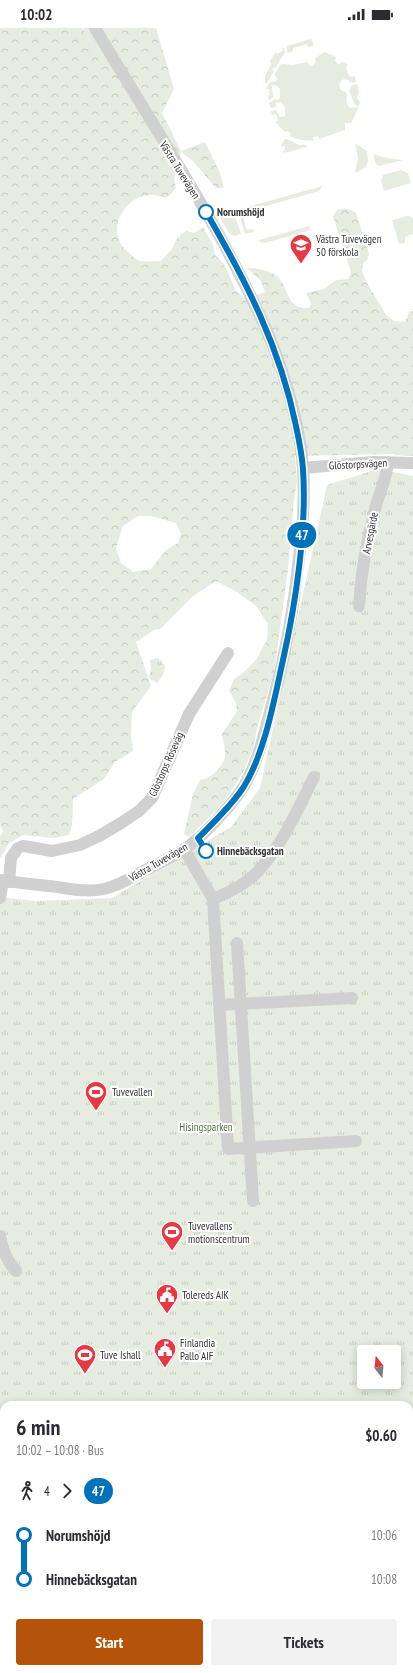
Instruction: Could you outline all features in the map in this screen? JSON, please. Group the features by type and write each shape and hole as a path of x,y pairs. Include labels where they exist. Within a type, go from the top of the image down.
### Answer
{"street":[{"name":"Västra Tuvevägen","path":"4,881 54,886 80,891 101,890 126,881 184,849 198,838 232,803 243,788 253,768 261,747 277,688 288,637 302,536 304,489 303,468 293,413 282,371 260,314 193,189 95,28"},
{"name":"Glöstorpsvägen","path":"303,468 362,462 413,464"},
{"name":"Arvesgärde","path":"359,606 360,589 367,548 376,506 388,470 388,462"},
{"name":"Glöstorps Röseväg","path":"4,881 11,858 18,848 23,846 52,851 80,845 121,823 139,811 152,798 189,714 228,653"},
{"path":"213,899 244,883 252,877 271,856 314,778"},
{"path":"184,849 213,899 228,1149 356,1141"},
{"path":"0,898 4,881"},
{"path":"237,943 253,1201"},
{"path":"220,1005 352,998"},
{"path":"0,1236 3,1252 16,1271"}],"green space":[{"path":"0,28 82,28 95,50 115,33 116,28 156,28 174,89 162,113 181,151 205,142 220,173 224,188 216,188 192,160 181,152 174,180 176,187 171,194 165,198 152,195 141,197 131,202 123,211 118,221 117,232 121,243 129,253 139,261 161,261 171,250 178,237 186,231 194,233 203,227 213,245 215,255 224,264 236,291 246,299 265,292 261,281 247,268 258,269 272,273 280,279 288,296 295,305 301,308 309,308 311,303 306,293 324,289 336,280 348,279 351,272 333,216 337,210 342,209 349,209 356,213 369,254 367,260 363,263 362,271 367,283 386,315 394,321 405,322 409,312 413,311 413,456 394,454 295,456 297,481 288,569 274,673 258,724 253,749 243,772 223,804 189,837 184,834 193,794 200,780 216,772 224,761 225,748 222,734 237,711 236,703 229,691 234,679 243,673 256,660 267,640 268,624 256,606 237,592 216,581 193,596 160,629 154,630 136,642 151,686 132,712 131,735 133,751 115,762 104,779 73,799 72,825 69,835 53,838 23,835 9,843 0,859 0,837 3,831 0,825","holes":["138,516 151,516 176,523 181,534 178,543 166,550 151,569 133,572 121,563 116,548 123,526"]},
{"path":"82,28 116,28 115,33 95,50"},
{"path":"311,39 314,45 308,47 307,44 293,48 293,51 287,53 287,46"},
{"path":"282,48 284,48 285,52 276,67 272,70 274,71 267,83 265,83 265,76 271,64 270,61 276,52 278,54 283,50"},
{"path":"325,52 336,57 335,61 338,64 343,62 348,65 346,67 348,74 350,77 355,76 356,82 352,83 344,79 340,82 340,87 341,90 346,92 348,106 350,108 359,107 351,123 345,123 345,130 319,139 318,136 313,137 313,140 295,138 290,136 291,133 287,131 285,132 275,122 278,121 276,114 272,115 271,111 276,110 280,117 285,116 285,109 281,102 276,103 276,107 271,108 269,103 280,98 280,89 276,85 272,86 273,97 269,101 269,89 266,89 270,82 277,80 275,74 281,64 293,65 307,62 310,66 312,66 316,62 315,58"},
{"path":"357,84 359,92 357,98 360,102 359,106 355,105 349,91 352,85"},
{"path":"287,139 299,145 307,145 307,147 284,153 283,151 285,150 285,146 281,146 284,140"},
{"path":"355,143 367,151 368,161 366,167 356,173 358,158"},
{"path":"373,154 386,158 403,160 379,166 376,164"},
{"path":"401,170 408,173 411,183 384,191 381,181 383,175"},
{"path":"323,186 319,191 242,213 247,230 253,229 254,232 245,234 239,214 240,209"},
{"path":"233,211 241,234 234,236 229,233 219,216"},
{"path":"408,216 413,218 413,234 405,237 405,243 399,244 392,220"},
{"path":"309,226 311,230 264,243 260,242 259,240"},
{"name":"Hisingsparken","path":"378,469 413,476 413,1401 0,1401 0,897 35,901 112,898 231,827 260,788 327,485"},
{"path":"158,658 165,666 163,675 157,683 149,678 151,669 150,660"}],"bus line":[{"name":"47","path":"206,212 251,295 282,371 299,439 304,489 302,536 296,588 288,637 277,688 261,747 243,788 232,803 198,838 206,851"}],"place":[{"name":"Norumshöjd","path":"206,212"},
{"name":"Västra Tuvevägen 50 förskola","path":"301,264"},
{"name":"Hinnebäcksgatan","path":"206,851"},
{"name":"Tuvevallen","path":"96,1112"},
{"name":"Tuvevallens motionscentrum","path":"172,1252"},
{"name":"Tolereds AIK","path":"167,1314"},
{"name":"Finlandia Pallo AIF","path":"165,1368"},
{"name":"Tuve Ishall","path":"85,1374"}]}
